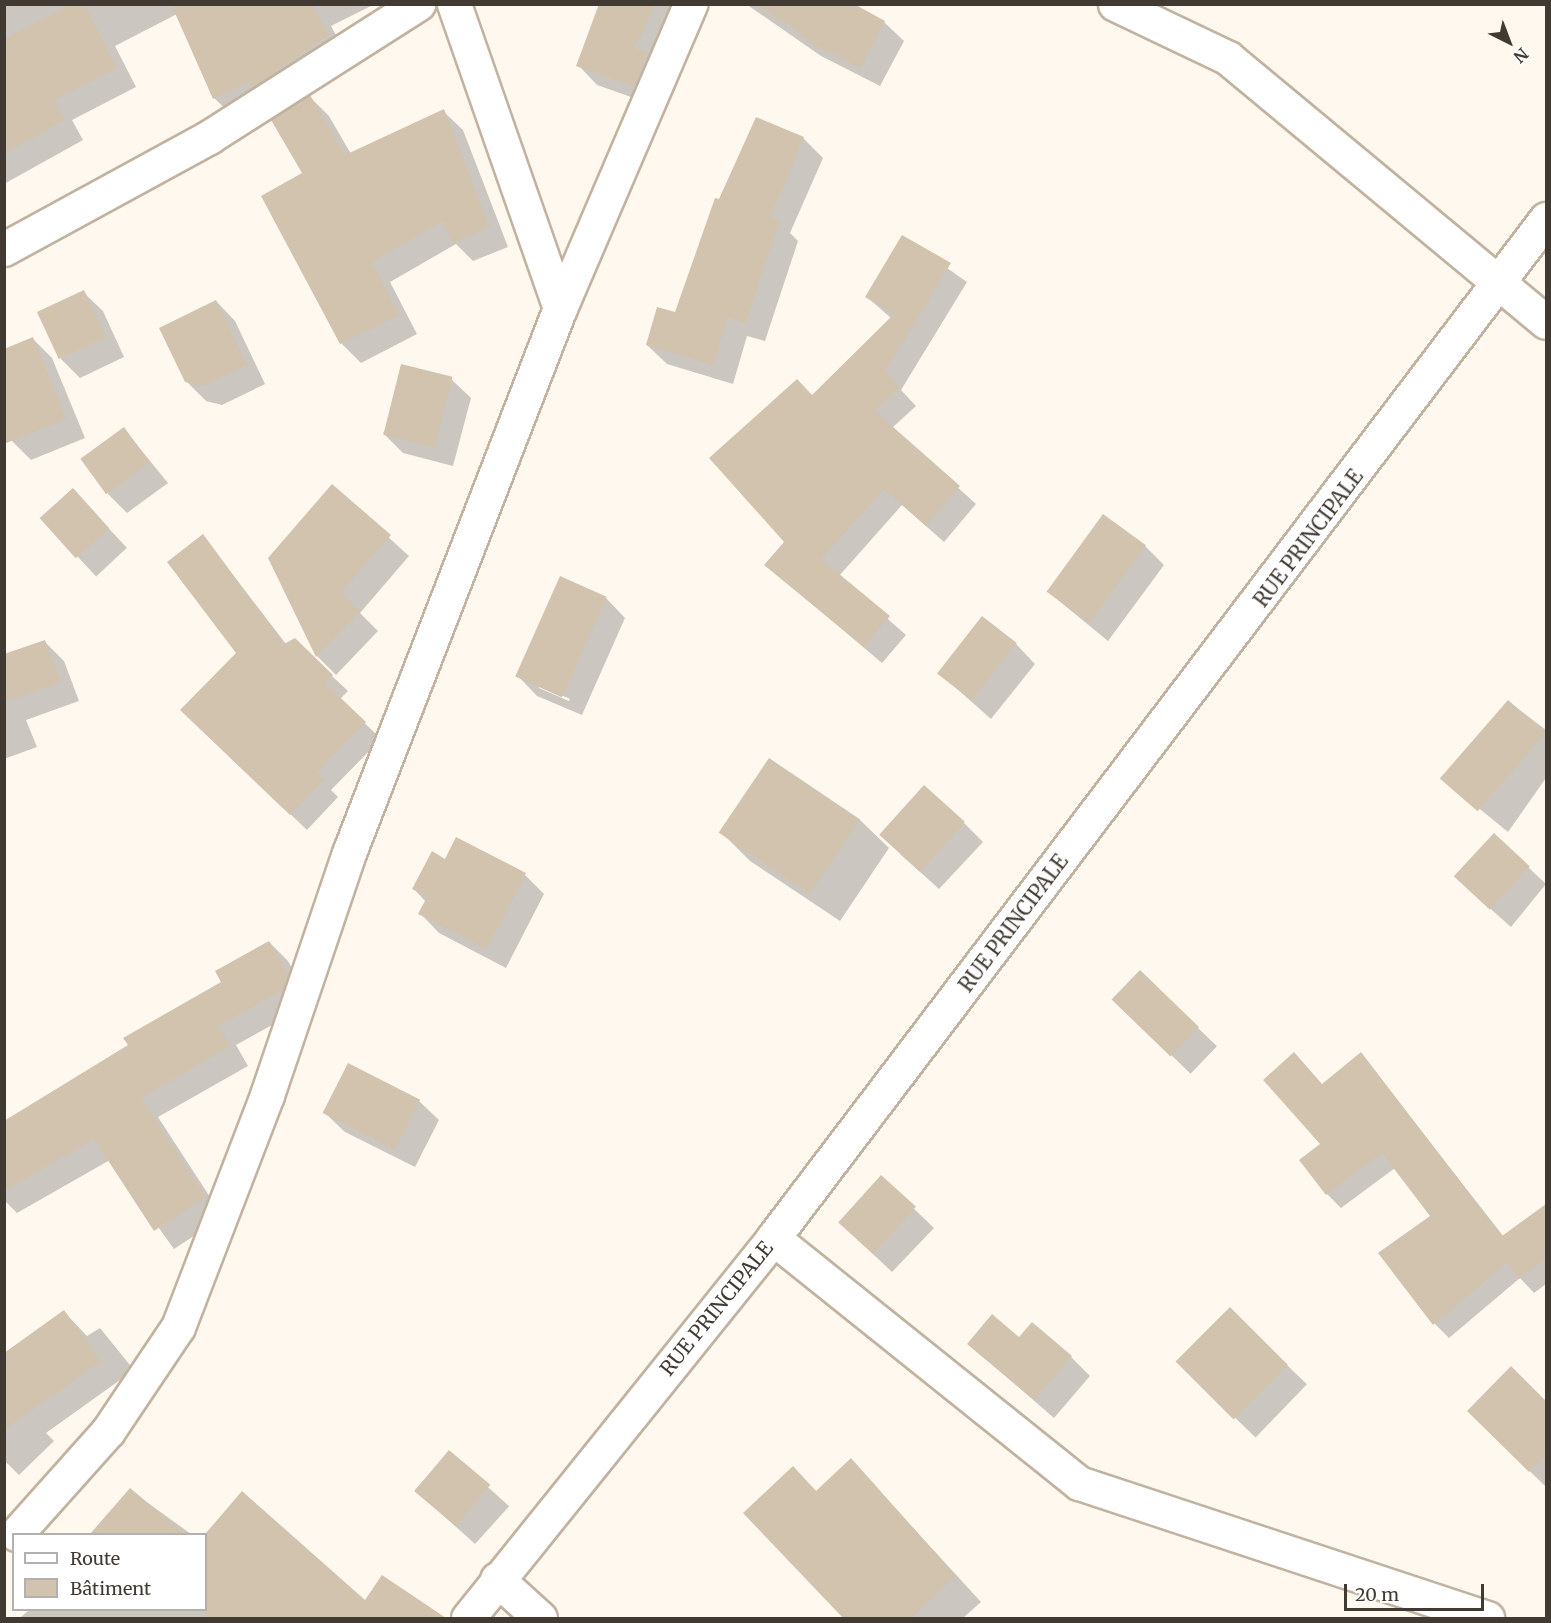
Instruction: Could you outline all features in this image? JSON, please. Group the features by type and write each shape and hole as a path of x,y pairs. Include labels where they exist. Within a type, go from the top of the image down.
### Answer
{"street":[{"path":"4,249 208,137 418,4"},
{"path":"454,4 560,308"},
{"path":"18,1533 108,1431 178,1327 267,1095 349,853 560,308 690,4"},
{"path":"1115,4 1228,58 1500,287 1546,322"},
{"name":"RUE PRINCIPALE","path":"468,1618 773,1238 1500,287 1546,219"},
{"path":"773,1238 1079,1483 1487,1618"},
{"path":"497,1579 540,1618"}],"building":[{"path":"72,4 85,4 117,68 54,100 65,120 4,154 4,39"},
{"path":"171,4 312,4 329,35 252,87 249,82 213,99"},
{"path":"599,4 655,4 635,48 647,52 634,87 576,66"},
{"path":"756,4 854,4 885,21 860,68 800,37 802,33"},
{"path":"310,95 345,155 444,109 490,227 453,243 443,221 372,262 399,315 340,344 261,196 302,173 271,120"},
{"path":"756,117 804,137 770,217 780,220 746,323 727,317 714,365 646,345 657,307 675,312 715,198 719,199"},
{"path":"902,235 951,263 885,371 900,387 875,411 960,486 926,526 884,489 821,559 890,616 864,647 764,565 784,542 709,458 797,379 812,395 894,314 865,297"},
{"path":"84,290 106,337 59,359 37,312"},
{"path":"216,300 247,365 202,386 185,382 159,328"},
{"path":"33,337 66,419 4,444 4,349"},
{"path":"401,364 452,377 435,448 383,435"},
{"path":"124,427 150,463 106,494 80,459"},
{"path":"332,484 391,535 341,592 360,611 316,657 268,558"},
{"path":"73,488 109,528 76,558 40,518"},
{"path":"1103,514 1146,545 1089,623 1047,592"},
{"path":"203,534 284,644 295,638 333,675 325,683 366,722 316,773 324,780 290,815 180,710 236,653 167,562"},
{"path":"560,576 607,597 562,697 515,676"},
{"path":"982,616 1017,643 972,701 937,674"},
{"path":"45,640 61,682 4,702 4,654"},
{"path":"1508,700 1546,733 1478,811 1440,778"},
{"path":"769,758 860,820 810,894 719,833"},
{"path":"924,785 965,822 920,872 879,835"},
{"path":"1494,833 1530,866 1490,910 1454,876"},
{"path":"456,837 526,873 487,949 418,914 427,897 412,889 432,851 445,859"},
{"path":"269,941 288,974 283,990 218,1026 230,1046 141,1098 206,1197 154,1231 94,1139 4,1191 4,1121 128,1045 123,1038 221,982 215,971"},
{"path":"1140,970 1199,1027 1171,1056 1112,999"},
{"path":"1294,1052 1322,1084 1361,1052 1502,1236 1546,1204 1546,1259 1519,1279 1507,1263 1433,1325 1378,1253 1430,1216 1382,1153 1326,1195 1299,1160 1320,1144 1263,1080"},
{"path":"348,1063 420,1100 395,1150 323,1113"},
{"path":"881,1175 916,1206 873,1254 838,1223"},
{"path":"1230,1307 1288,1365 1234,1419 1176,1361"},
{"path":"64,1310 101,1361 4,1430 4,1353"},
{"path":"992,1314 1019,1337 1032,1322 1072,1356 1034,1400 967,1344"},
{"path":"1511,1366 1546,1401 1546,1454 1529,1472 1467,1411"},
{"path":"449,1450 490,1485 456,1526 414,1491"},
{"path":"851,1458 956,1576 911,1618 843,1618 743,1513 793,1466 816,1491"},
{"path":"130,1488 184,1533 91,1533"},
{"path":"242,1491 365,1600 382,1575 446,1618 206,1618 206,1533"}]}
